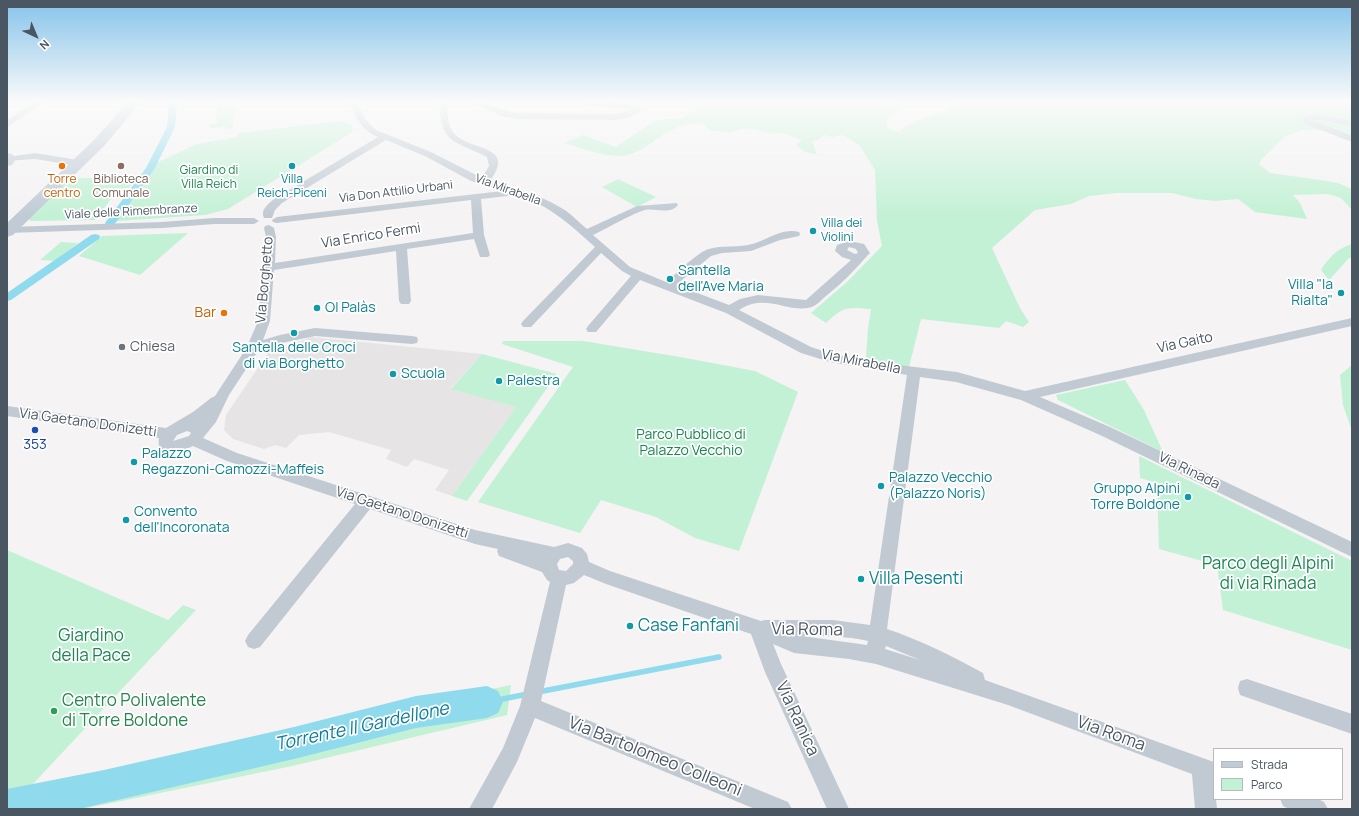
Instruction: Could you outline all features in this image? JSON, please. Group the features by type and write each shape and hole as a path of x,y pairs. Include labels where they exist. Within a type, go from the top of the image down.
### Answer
{"street":[{"path":"8,231 102,140"},
{"path":"271,221 268,212 270,208 278,201 380,140"},
{"name":"Via Mirabella","path":"393,140 428,154 484,182 518,192 547,204 561,212 626,269 730,310 806,350 830,358 914,372 957,377 1025,396"},
{"path":"457,140 491,155 494,159 493,168 484,182"},
{"path":"8,159 35,156 78,163"},
{"name":"Via Don Attilio Urbani","path":"271,221 518,192"},
{"path":"476,196 479,235 484,255"},
{"path":"586,234 640,208 650,207 661,209 673,205"},
{"name":"Viale delle Rimembranze","path":"8,231 162,225 214,221 254,222"},
{"name":"Via Borghetto","path":"254,222 254,228 261,229 271,221"},
{"name":"Via Borghetto","path":"196,436 211,418 223,394 253,348 264,321 271,221"},
{"path":"668,286 700,259 713,251 751,248 777,237 794,234"},
{"name":"Via Enrico Fermi","path":"268,267 479,235"},
{"path":"401,247 405,301"},
{"path":"527,324 601,247"},
{"path":"730,310 746,300 756,298 804,305 810,303 860,257"},
{"path":"592,329 638,275"},
{"name":"Via Gaito","path":"1025,396 1087,380 1293,337 1352,322"},
{"path":"253,348 280,339 314,332 412,340"},
{"path":"876,655 877,635 914,372"},
{"name":"Via Borghetto","path":"174,430 198,416 223,394"},
{"name":"Via Rinada","path":"1025,396 1105,431 1352,550"},
{"name":"Via Gaetano Donizetti","path":"7,411 174,430 193,426 196,428 196,436 209,448 232,457 476,537 499,548 554,566 568,550 576,553 581,559 581,566"},
{"name":"Via Gaetano Donizetti","path":"174,430 165,441 169,447 178,447 196,436"},
{"path":"254,641 367,501"},
{"path":"554,566 568,578 576,574 581,566 606,578 757,628"},
{"path":"480,809 510,755 530,706 537,674 554,566"},
{"name":"Via Roma","path":"757,628 843,629 877,635 925,652 1008,696"},
{"name":"Via Roma","path":"757,628 794,644 849,650 876,655 1008,696 1208,770"},
{"name":"Via Ranica","path":"757,628 772,666 838,809"},
{"path":"1247,688 1352,724"},
{"name":"Via Bartolomeo Colleoni","path":"530,706 781,809"},
{"path":"1206,809 1208,770"},
{"path":"1293,800 1317,809"}],"shaded area":[{"path":"311,337 482,354 451,388 516,407 452,496 435,490 449,470 414,459 407,467 386,459 391,450 329,432 299,435 286,448 275,445 264,449 233,439 224,430 226,415 268,353"}],"green space":[{"name":"Giardino di Villa Reich","path":"219,140 340,140 228,209 205,215 116,221 154,164 197,144"},
{"path":"571,140 597,140 616,147 626,140 656,140 634,153 620,156 612,156 564,143"},
{"path":"802,140 818,140 812,141 817,155 803,151 796,145"},
{"path":"851,140 1281,140 1259,164 1270,173 1338,183 1352,189 1352,210 1341,198 1328,194 1293,195 1300,203 1307,219 1255,212 1238,199 1215,201 1196,199 1172,193 1117,193 1089,196 1071,204 1035,210 992,248 1020,308 1029,322 1023,327 1006,321 999,328 921,319 909,367 873,361 866,357 871,309 846,309 837,313 826,323 811,313 848,281 882,246 877,221 875,170 860,146"},
{"path":"70,179 135,179 124,195 114,195 95,220 30,221 29,218"},
{"path":"618,179 656,197 637,207 602,187"},
{"path":"188,233 140,275 79,256 102,236"},
{"path":"61,242 78,243 56,261 40,260"},
{"path":"1352,244 1352,258 1349,258 1329,280 1321,270 1334,254 1342,248"},
{"name":"Parco Pubblico di Palazzo Vecchio","path":"503,341 583,341 680,357 755,371 798,392 739,551 695,538 656,517 601,500 580,533 478,502 573,367 502,344"},
{"path":"482,354 557,374 467,501 452,496 516,407 451,389"},
{"path":"1352,365 1352,431 1343,405 1340,375"},
{"path":"1125,380 1144,410 1163,452 1058,400 1056,395"},
{"name":"Parco degli Alpini di via Rinada","path":"1139,456 1352,561 1352,650 1223,610 1217,565 1159,549 1157,483 1140,478"},
{"name":"Giardino della Pace","path":"7,550 168,620 183,605 196,610 31,786 511,685 507,715 292,766 82,809 7,809"}],"waterway":[{"path":"110,223 150,168 164,140"},
{"path":"7,298 95,237"},
{"name":"Torrente Il Gardellone","path":"538,692 719,657"},
{"name":"Torrente Il Gardellone","path":"487,702 528,694"},
{"name":"Torrente Il Gardellone","path":"7,806 104,787 294,743 416,712 487,702"}],"place":[{"name":"Torre centro","path":"62,166"},
{"name":"Biblioteca Comunale","path":"121,166"},
{"name":"Villa Reich-Piceni","path":"292,166"},
{"name":"Villa dei Violini","path":"813,231"},
{"name":"Santella dell'Ave Maria","path":"670,279"},
{"name":"Villa \"la Rialta\"","path":"1341,293"},
{"name":"Ol Palàs","path":"317,308"},
{"name":"Bar","path":"224,313"},
{"name":"Santella delle Croci di via Borghetto","path":"294,333"},
{"name":"Chiesa","path":"122,347"},
{"name":"Scuola","path":"393,374"},
{"name":"Palestra","path":"499,381"},
{"name":"353","path":"35,430"},
{"name":"Palazzo Regazzoni-Camozzi-Maffeis","path":"134,462"},
{"name":"Palazzo Vecchio (Palazzo Noris)","path":"881,486"},
{"name":"Gruppo Alpini Torre Boldone","path":"1188,497"},
{"name":"Convento dell'Incoronata","path":"126,520"},
{"name":"Villa Pesenti","path":"861,579"},
{"name":"Case Fanfani","path":"630,626"},
{"name":"Centro Polivalente di Torre Boldone","path":"54,711"}]}
